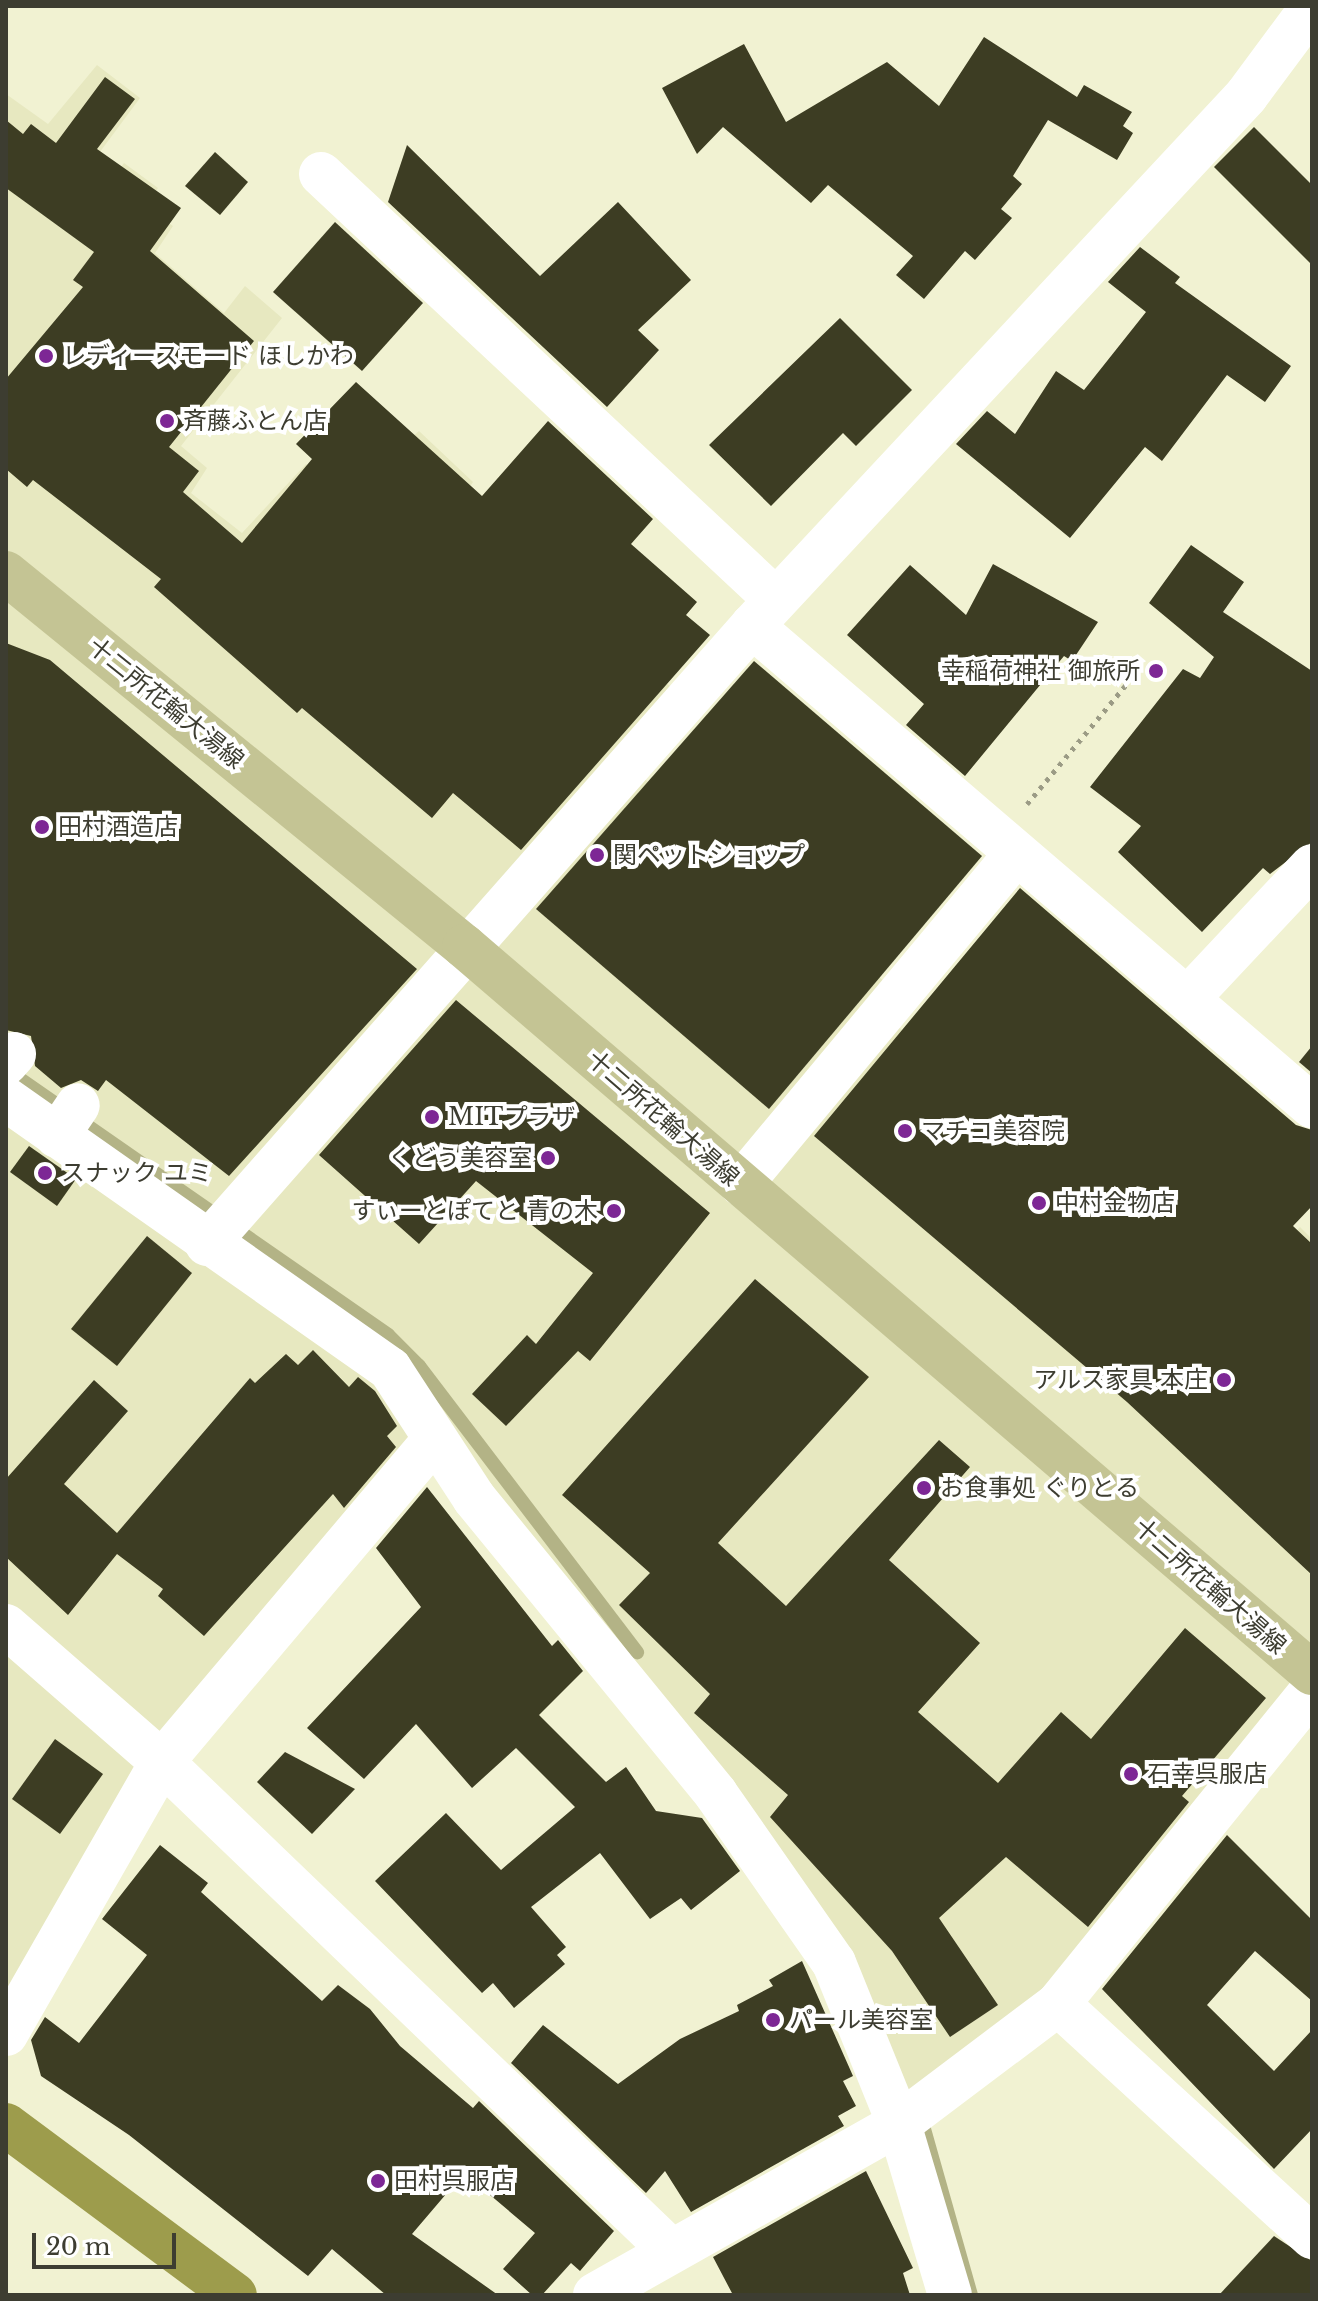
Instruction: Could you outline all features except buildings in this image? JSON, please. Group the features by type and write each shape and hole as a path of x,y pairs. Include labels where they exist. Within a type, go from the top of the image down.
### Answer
{"highway":[{"path":"6,2125 235,2295"}],"main road":[{"name":"十二所花輪大湯線","path":"6,573 464,946 1312,1673"}],"street":[{"path":"208,1242 464,946 764,613 1246,96 1312,7"},
{"path":"321,174 764,613 1016,854 1190,996 1312,1106"},
{"path":"741,1184 1016,854"},
{"path":"1190,996 1312,866"},
{"path":"6,1099 68,1120 208,1242 390,1369 474,1498 716,1794 834,1963 899,2124 950,2295"},
{"path":"6,2034 162,1762 435,1439"},
{"path":"6,1626 162,1762 668,2248"},
{"path":"595,2295 668,2248 899,2124 1058,2004 1312,1690"},
{"path":"1058,2004 1312,2237"}],"path":[{"path":"1040,788 1130,680"}],"shaded area":[{"path":"97,65 140,98 94,160 115,175 124,163 158,188 145,207 173,226 155,253 224,313 245,286 282,318 181,446 207,468 191,493 242,533 306,464 340,496 419,431 473,482 467,491 601,626 686,700 628,765 885,982 870,1001 974,1095 1255,1273 1300,1227 1312,1239 1312,1690 1058,2004 899,2124 834,1963 436,1440 162,1762 6,2034 6,94 48,124"}],"waterway":[{"path":"7,1070 388,1335 419,1366 637,1652"},
{"path":"924,2129 971,2295"}],"place":[{"name":"レディースモード ほしかわ","path":"46,356"},
{"name":"斉藤ふとん店","path":"167,421"},
{"name":"幸稲荷神社 御旅所","path":"1156,671"},
{"name":"田村酒造店","path":"42,827"},
{"name":"関ペットショップ","path":"597,855"},
{"name":"MITプラザ","path":"432,1117"},
{"name":"マチコ美容院","path":"905,1131"},
{"name":"くどう美容室","path":"548,1158"},
{"name":"スナック ユミ","path":"45,1173"},
{"name":"中村金物店","path":"1039,1203"},
{"name":"すぃーとぽてと 青の木","path":"614,1211"},
{"name":"アルス家具 本庄","path":"1224,1380"},
{"name":"お食事処 ぐりとる","path":"924,1488"},
{"name":"石幸呉服店","path":"1131,1774"},
{"name":"パール美容室","path":"773,2020"},
{"name":"田村呉服店","path":"378,2181"}]}
